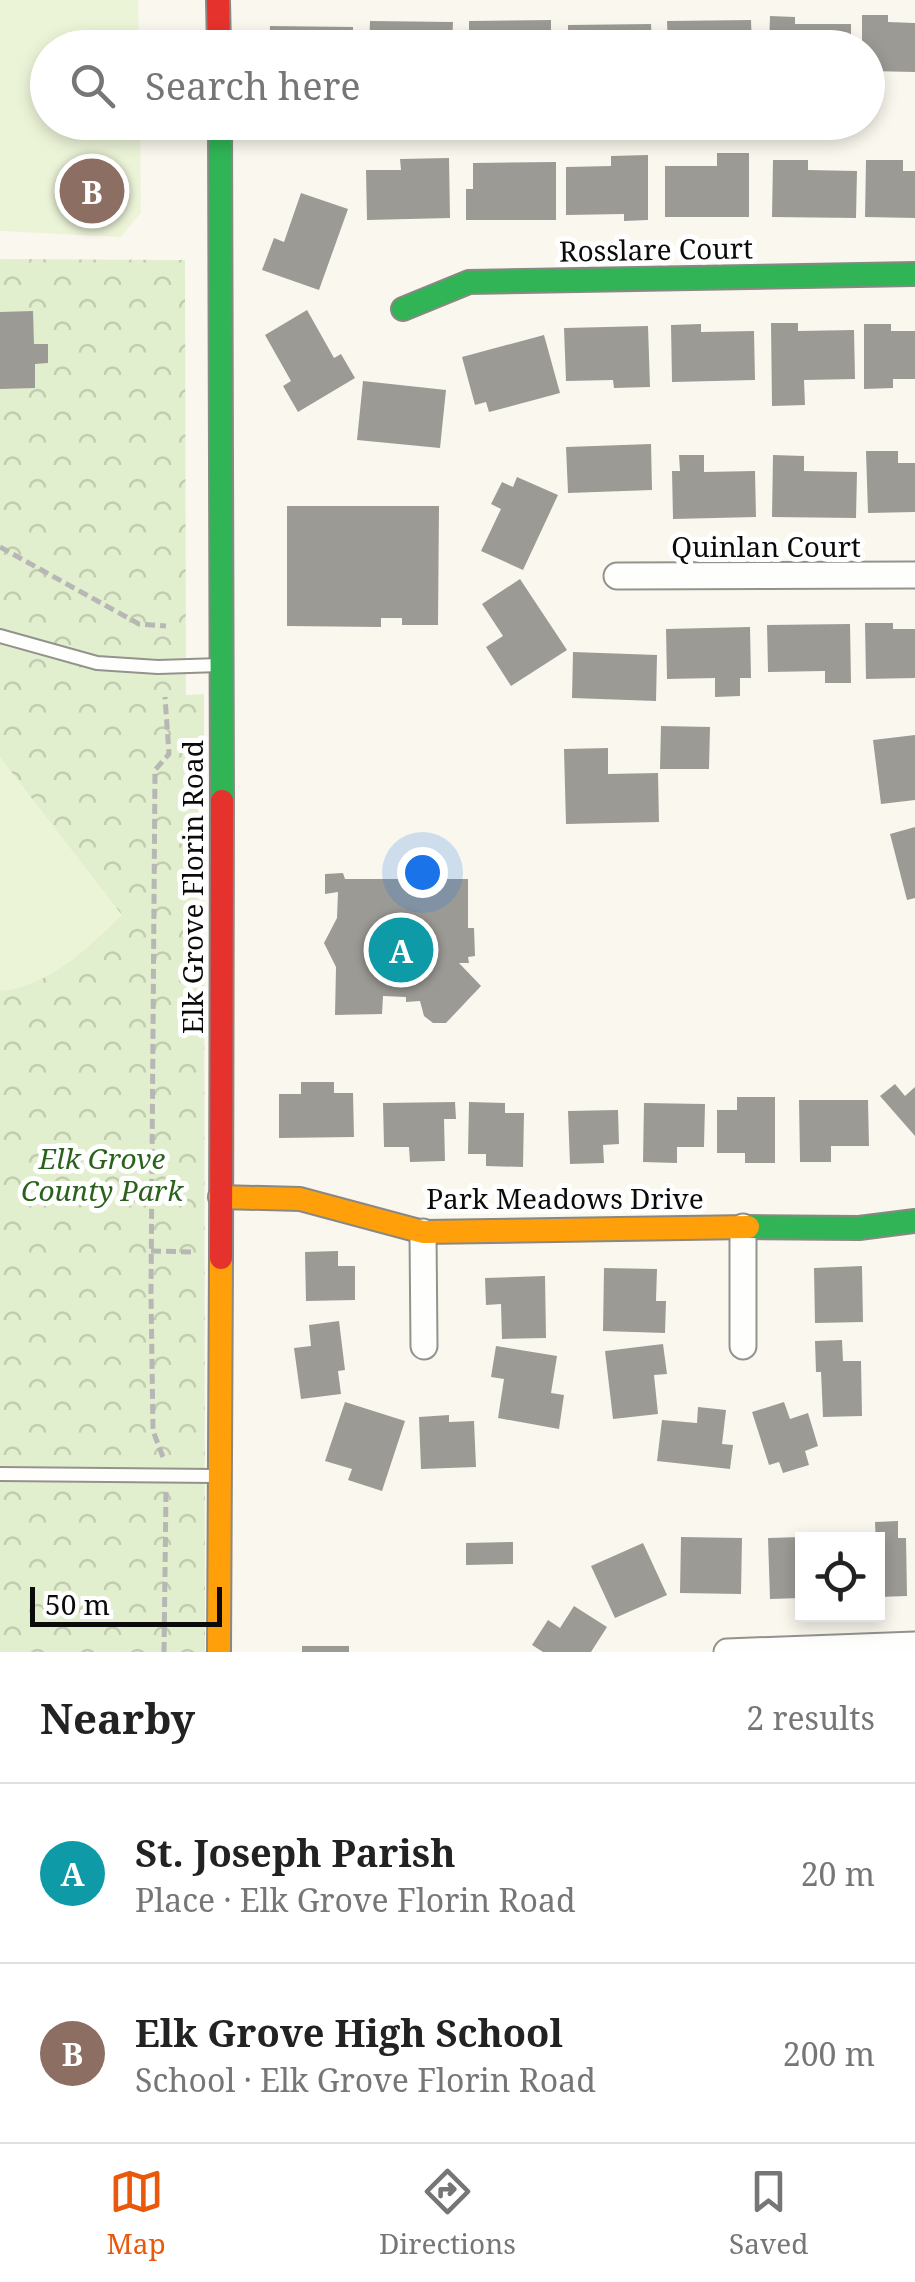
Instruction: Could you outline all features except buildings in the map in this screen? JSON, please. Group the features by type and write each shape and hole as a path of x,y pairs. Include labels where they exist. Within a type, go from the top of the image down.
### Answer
{"main road":[{"path":"218,0 218,30"},
{"name":"Elk Grove Florin Road","path":"219,1652 220,140"},
{"name":"Rosslare Court","path":"403,309 469,282 915,274"},
{"name":"Park Meadows Drive","path":"220,1197 300,1199 423,1232 742,1226 859,1228 915,1221"}],"street":[{"name":"Quinlan Court","path":"617,576 915,575"},
{"path":"742,1226 743,1346"},
{"path":"423,1232 424,1346"},
{"path":"726,1652 915,1645"}],"lane":[{"path":"0,636 96,663 158,668 222,665"},
{"path":"0,1474 218,1476"}],"path":[{"path":"0,547 139,624 166,626"},
{"path":"164,1652 167,1466 154,1431 152,1252 155,770 169,754 165,697"},
{"path":"152,1252 197,1252"}],"green space":[{"path":"0,0 138,0 139,30 30,30 30,140 140,140 141,212 121,237 0,231"},
{"name":"Elk Grove County Park","path":"0,259 185,260 186,695 204,694 205,1652 0,1652"},
{"path":"0,757 122,915 51,974 0,991"}],"traffic: fast":[{"path":"220,140 222,801"},
{"path":"403,309 469,282 915,274"},
{"path":"748,1227 859,1228 915,1221"}],"traffic: slow":[{"path":"220,1197 300,1199 423,1232 748,1227"},
{"path":"219,1652 221,1258"}],"traffic: jam":[{"path":"218,0 219,30"},
{"path":"221,1258 222,801"}],"place":[{"name":"Elk Grove High School","path":"92,191"},
{"name":"St. Joseph Parish","path":"401,950"}]}
